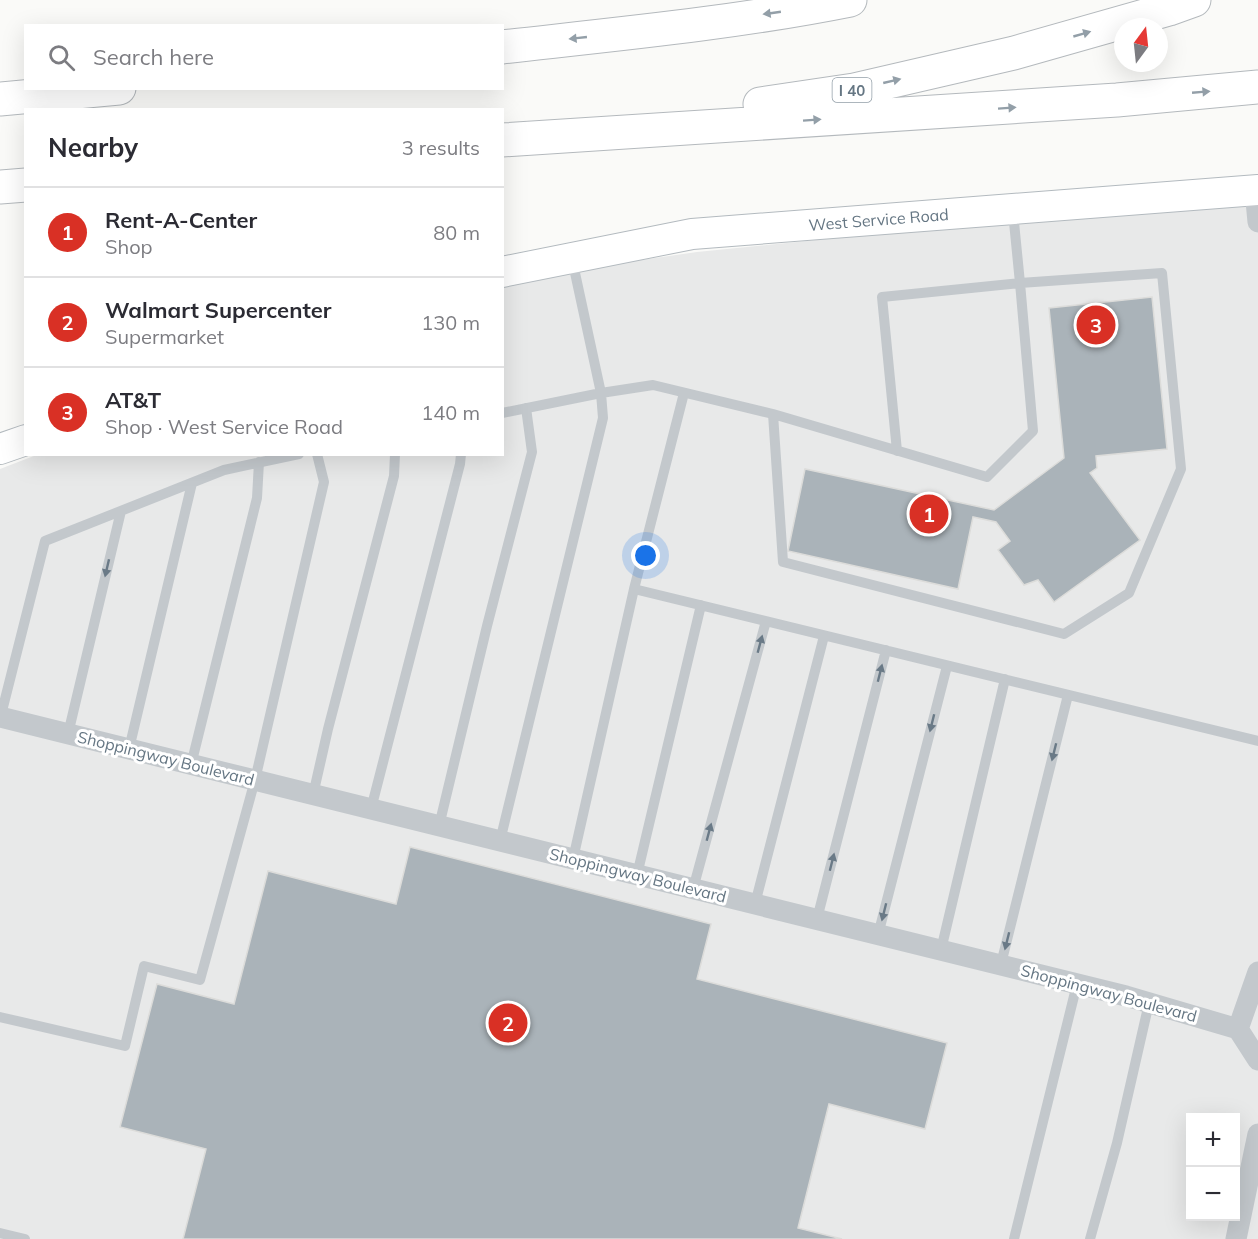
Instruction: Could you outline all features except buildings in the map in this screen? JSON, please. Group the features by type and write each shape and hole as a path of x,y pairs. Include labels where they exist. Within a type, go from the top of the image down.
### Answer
{"highway":[{"path":"504,47 669,28 850,0"},
{"name":"I 40","path":"504,140 854,90 1014,53 1194,0"},
{"path":"504,140 1117,100 1258,87"},
{"path":"0,99 97,90"},
{"path":"0,187 24,185"}],"main road":[{"name":"West Service Road","path":"504,272 692,234 1257,190"},
{"path":"0,449 24,441"}],"street":[{"path":"1257,190 1258,222"},
{"name":"Shoppingway Boulevard","path":"0,718 1001,964 1238,1029"},
{"path":"1258,972 1238,1029 1258,1060"},
{"path":"1236,1239 1258,1134"}],"lane":[{"path":"504,413 653,385 773,414 987,477 1033,431 1013,209"},
{"path":"500,841 603,418 601,393 572,259"},
{"path":"773,414 783,562 1064,634 1129,592 1181,469 1162,273 1020,283 882,297 897,451"},
{"path":"573,859 634,589 684,393"},
{"path":"439,826 532,452 526,408"},
{"path":"0,718 45,541 224,470 289,456"},
{"path":"0,1017 125,1047 144,966 200,980 255,780 324,482 318,456"},
{"path":"313,795 394,476 395,456"},
{"path":"371,809 461,456"},
{"path":"191,765 257,498 259,462"},
{"path":"129,749 192,483"},
{"path":"68,735 121,511"},
{"path":"634,589 1258,741"},
{"path":"637,875 701,605"},
{"path":"693,889 766,621"},
{"path":"755,904 824,636"},
{"path":"818,919 886,650"},
{"path":"878,935 947,666"},
{"path":"940,950 1005,679"},
{"path":"1001,964 1068,695"},
{"path":"1014,1239 1077,984"},
{"path":"1090,1239 1117,1143 1149,1003"},
{"path":"0,1233 25,1239"}],"shaded area":[{"path":"1258,195 1258,1239 0,1239 0,469 34,456 504,456 504,280 697,252"}],"place":[{"name":"AT&T","path":"1096,325"},
{"name":"Rent-A-Center","path":"929,514"},
{"name":"Walmart Supercenter","path":"508,1023"}]}
